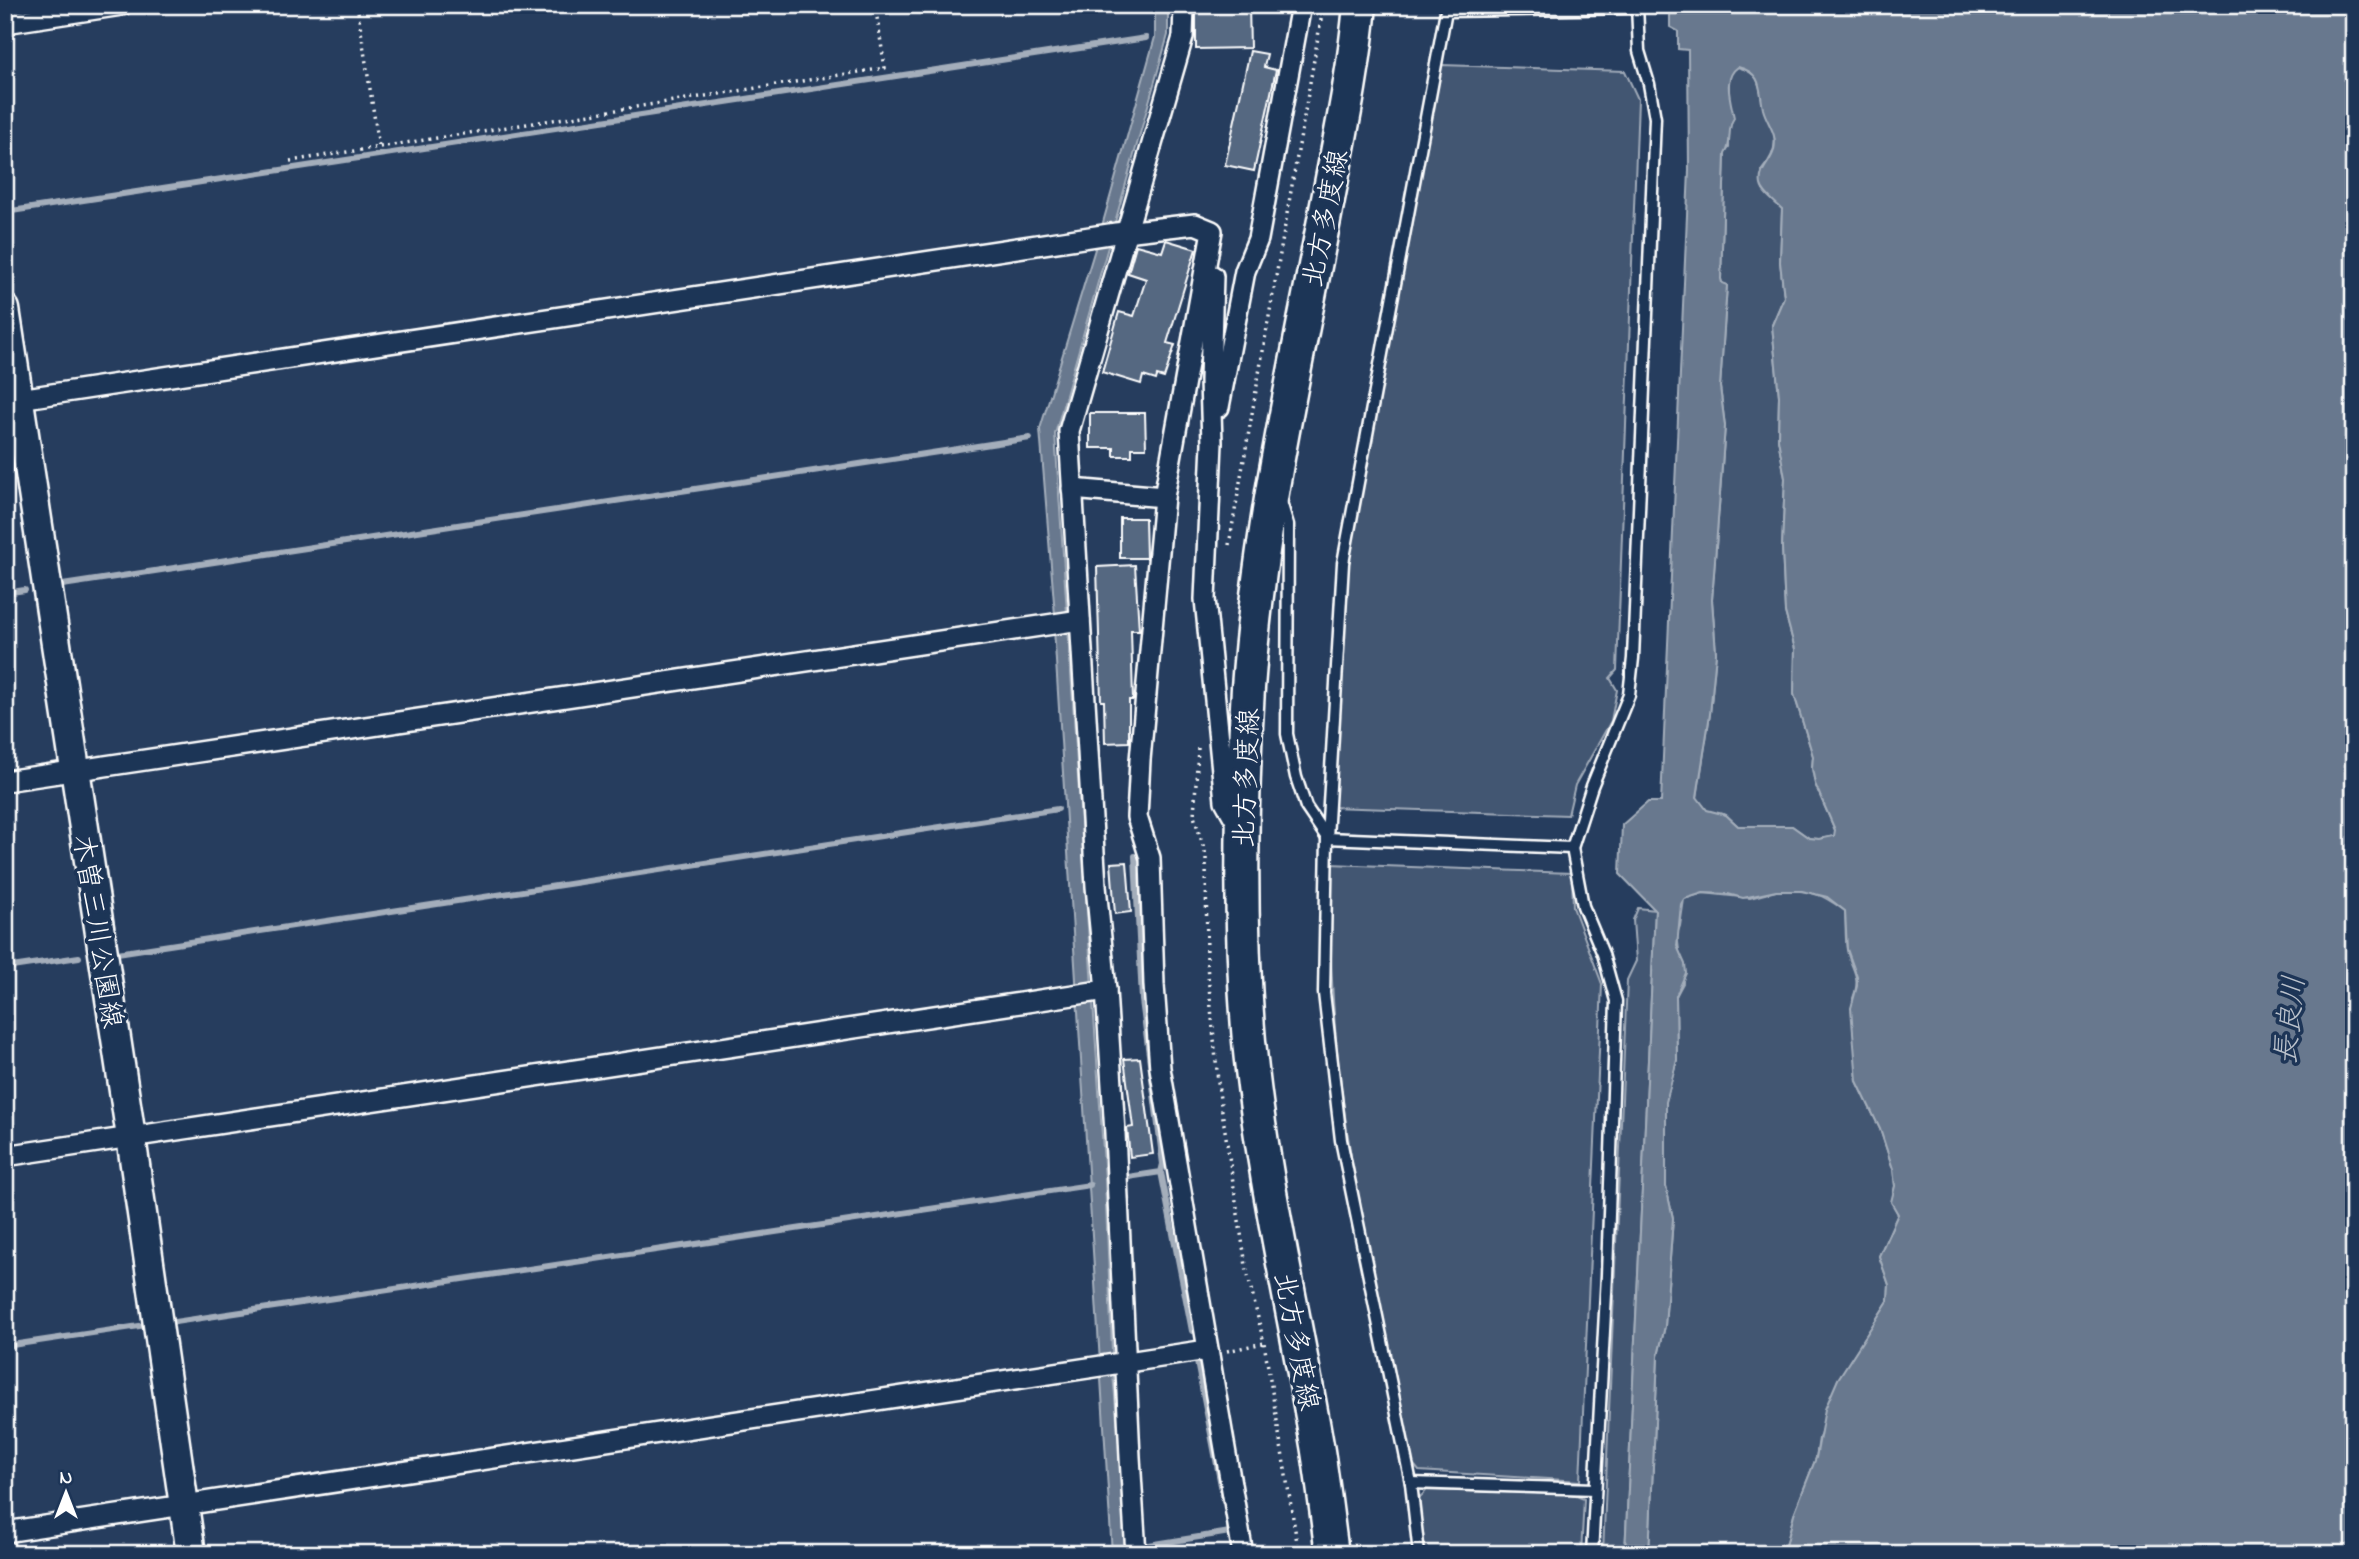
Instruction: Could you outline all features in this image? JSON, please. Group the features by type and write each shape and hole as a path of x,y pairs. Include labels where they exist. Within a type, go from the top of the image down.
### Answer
{"main road":[{"name":"北方多度線","path":"1332,1554 1317,1447 1263,1156 1243,957 1241,830 1248,685 1274,478 1332,174 1360,5"},
{"name":"木曽三川公園線","path":"5,309 12,401 75,771 191,1554"}],"street":[{"path":"5,23 121,5"},
{"path":"1136,1554 1096,886 1077,620 1069,431 1123,232 1184,37 1184,5"},
{"path":"1212,443 1245,271 1258,239 1301,5"},
{"path":"12,401 1123,232 1195,224 1212,231"},
{"path":"1212,231 1212,443 1205,599 1225,801 1241,830"},
{"path":"1212,231 1164,497 1137,817 1150,858 1160,1068 1243,1554"},
{"path":"1072,489 1164,497"},
{"path":"5,781 1077,620"},
{"path":"5,1156 1102,990"},
{"path":"5,1532 1207,1352"}],"lane":[{"path":"1419,1554 1412,1483 1341,1140 1324,993 1327,838 1343,563 1447,8 1637,7 1639,51 1649,83 1655,118 1633,658 1629,695 1592,786 1572,848 1583,906 1603,954 1616,1002 1607,1275 1591,1554"},
{"path":"1274,478 1288,526 1287,734 1296,777 1306,807 1327,838"},
{"path":"1327,838 1572,848"},
{"path":"1412,1483 1595,1489"}],"path":[{"path":"357,5 379,147"},
{"path":"289,161 885,68 875,5"},
{"path":"1207,1352 1297,1336"}],"shaded area":[{"path":"1441,65 1625,71 1638,99 1617,670 1610,678 1617,690 1611,721 1575,785 1568,815 1330,807 1337,670 1348,562"},
{"path":"1738,67 1756,78 1775,137 1772,154 1762,170 1763,190 1782,209 1780,262 1784,297 1772,325 1779,396 1778,439 1785,478 1782,547 1785,612 1795,649 1794,694 1813,756 1815,784 1835,830 1835,836 1819,839 1809,838 1792,826 1738,826 1726,815 1707,811 1697,798 1716,653 1712,600 1725,426 1720,387 1727,285 1722,283 1721,279 1725,153 1729,148 1729,81 1731,72"},
{"path":"1329,864 1572,873 1573,907 1602,984 1580,1481 1419,1471 1410,1460 1371,1269 1346,1125 1333,997"},
{"path":"1776,891 1813,893 1845,911 1847,950 1856,978 1853,998 1857,1081 1880,1129 1893,1169 1895,1186 1892,1202 1898,1214 1879,1256 1889,1285 1888,1301 1838,1380 1819,1438 1816,1458 1794,1514 1784,1554 1649,1554 1658,1356 1665,1326 1673,1218 1666,1187 1666,1101 1677,1060 1676,996 1683,983 1677,934 1684,899 1703,893 1750,898"},
{"path":"1638,908 1655,910 1625,1554 1603,1554 1627,980 1636,961 1633,920"},
{"path":"1427,1490 1571,1494 1584,1499 1581,1554 1425,1554 1418,1499"}],"water":[{"path":"1155,5 1168,5 1168,35 1055,434 1105,1180 1113,1374 1129,1554 1112,1554 1055,615 1040,429 1102,226 1155,37"},
{"name":"長良川","path":"1670,5 2354,5 2354,1554 1784,1554 1794,1514 1816,1458 1825,1409 1838,1379 1888,1301 1889,1285 1879,1256 1898,1214 1891,1202 1895,1186 1893,1169 1880,1129 1857,1081 1851,1008 1857,977 1847,949 1845,911 1827,897 1802,891 1776,891 1743,898 1728,894 1703,893 1684,899 1681,904 1677,946 1686,973 1676,996 1677,1060 1666,1102 1666,1187 1673,1218 1665,1326 1658,1356 1649,1554 1625,1554 1655,910 1620,874 1622,825 1648,802 1661,802 1689,170 1688,50 1678,49 1678,31 1670,27","holes":["1738,67 1756,78 1763,109 1775,139 1774,150 1761,175 1761,185 1782,209 1780,262 1784,297 1772,325 1779,396 1778,439 1785,478 1782,547 1785,612 1795,649 1794,694 1813,756 1815,784 1835,830 1834,836 1819,839 1809,838 1792,826 1738,826 1726,815 1707,810 1697,797 1716,653 1712,600 1725,426 1720,387 1727,285 1722,283 1721,279 1725,154 1734,118 1729,83"]}],"building":[{"path":"1196,5 1249,5 1250,48 1196,49"},
{"path":"1250,51 1267,54 1264,67 1276,70 1254,171 1225,165"},
{"path":"1166,240 1196,249 1167,343 1175,345 1164,378 1157,376 1156,380 1143,376 1141,384 1102,372 1119,312 1134,316 1146,279 1128,273 1136,245 1162,252"},
{"path":"1090,413 1145,413 1146,448 1132,448 1132,456 1114,456 1114,448 1090,448"},
{"path":"1120,518 1145,518 1146,558 1120,558"},
{"path":"1135,565 1139,630 1131,630 1133,700 1129,700 1129,742 1105,743 1097,567"},
{"path":"1127,862 1131,912 1115,914 1111,863"},
{"path":"1140,1058 1153,1154 1130,1157 1127,1128 1133,1127 1124,1059"}],"waterway":[{"path":"5,212 1146,38"},
{"path":"56,586 1030,438"},
{"path":"5,593 25,590"},
{"path":"111,954 1058,809"},
{"path":"1128,1177 1161,1172 1163,1164 1142,1000 1135,856"},
{"path":"5,968 79,957"},
{"path":"1161,1172 1192,1331"},
{"path":"168,1323 1090,1185"},
{"path":"5,1346 146,1325"},
{"path":"1197,1362 1224,1501"},
{"path":"1149,1545 1230,1532 1229,1525"}]}
